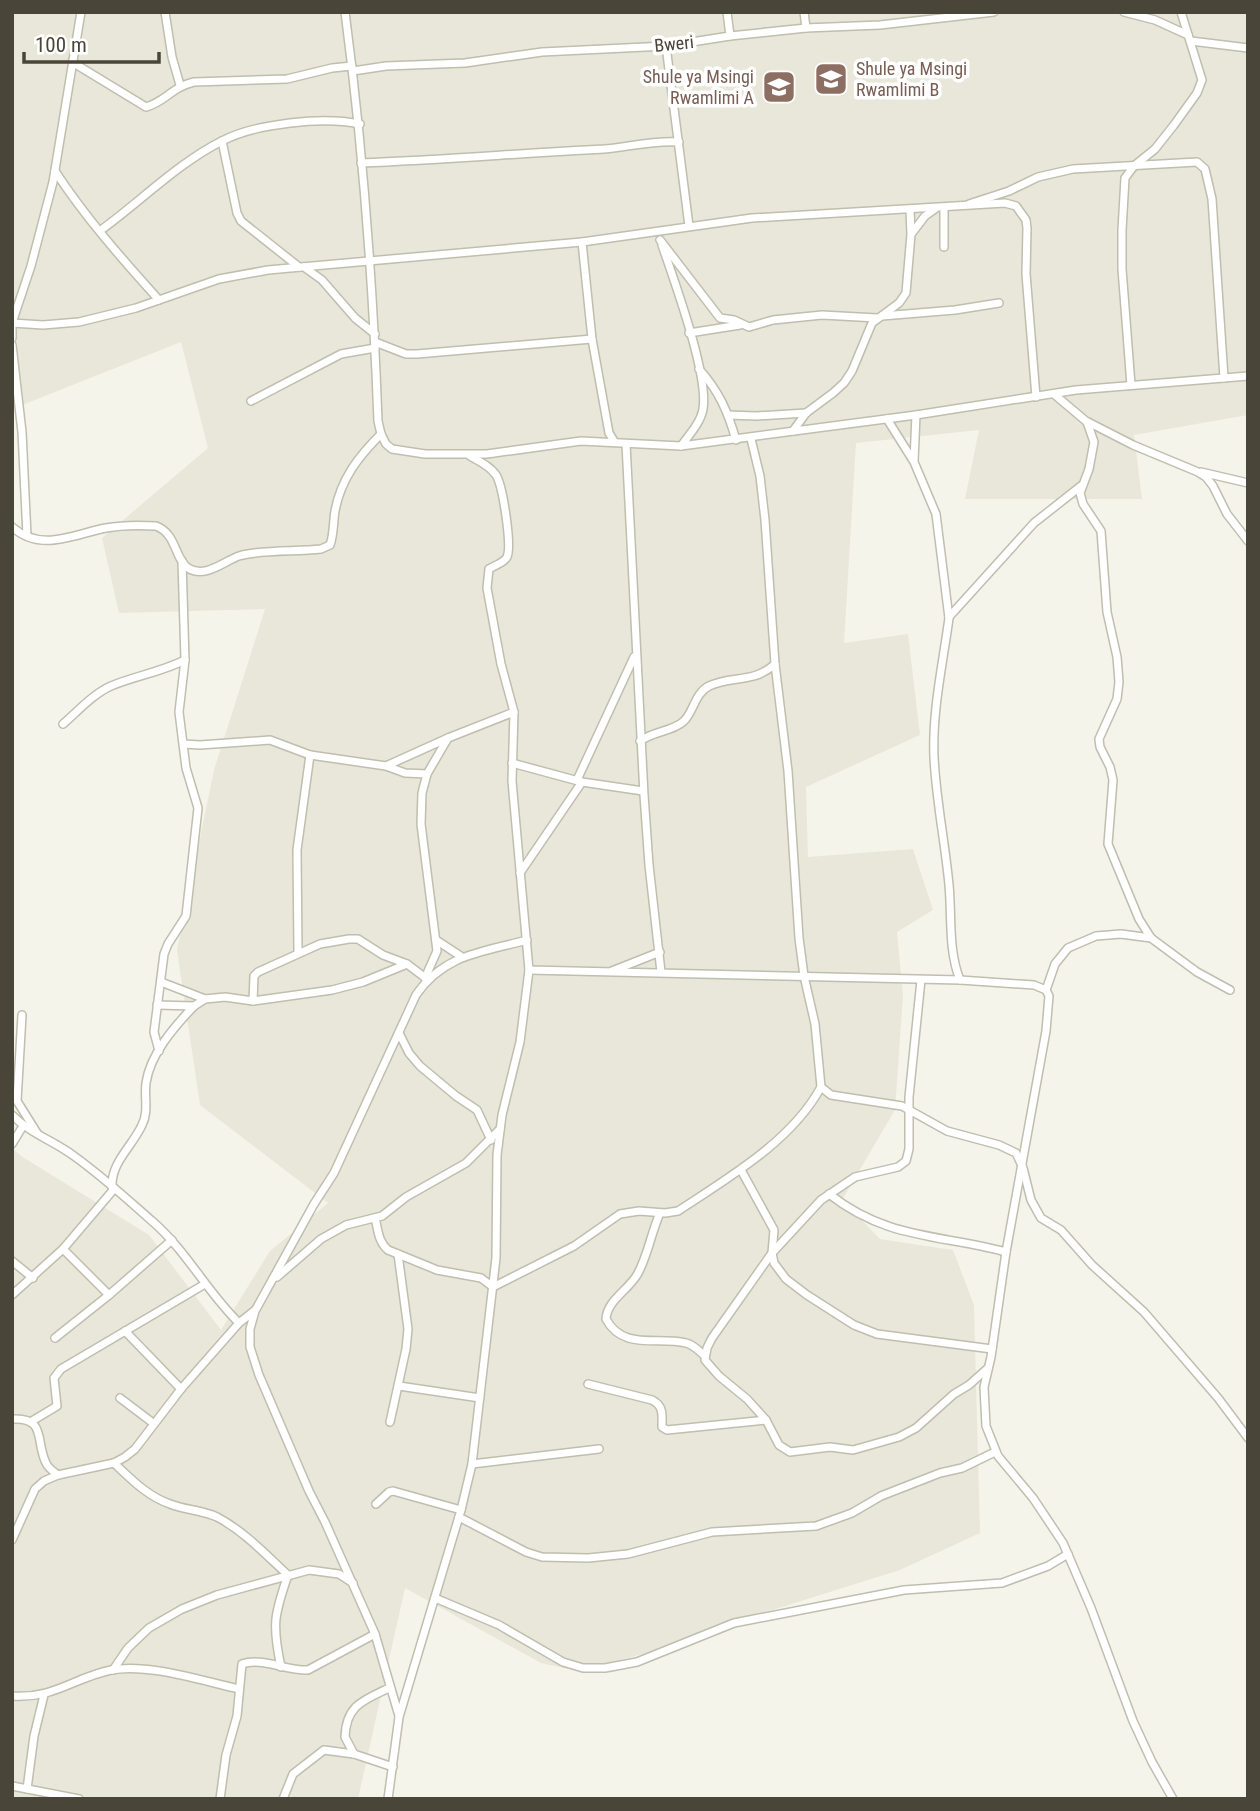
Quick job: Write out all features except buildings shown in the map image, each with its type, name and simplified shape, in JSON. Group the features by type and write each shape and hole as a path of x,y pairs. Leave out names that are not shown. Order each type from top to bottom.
{"street":[{"path":"12,338 12,323 45,216 55,170 81,12"},
{"path":"72,62 142,106 158,102 180,85 172,57 165,12"},
{"path":"345,12 360,124 378,421 386,444 403,452 470,456 565,442 681,446 751,439 793,430 1055,394 1248,376"},
{"path":"727,12 730,36"},
{"path":"804,12 806,28"},
{"name":"Bweri","path":"180,85 194,82 287,79 332,68 465,63 554,51 666,46 806,28 850,27 920,16 994,12"},
{"path":"1124,12 1140,14 1190,38 1248,48"},
{"path":"1131,385 1122,230 1125,178 1133,166 1155,149 1197,93 1202,80 1181,12"},
{"path":"666,46 689,226"},
{"path":"101,230 181,168 222,141 244,132 290,123 331,119 360,124"},
{"path":"222,141 241,221 322,280 375,341 406,354 417,354 592,339"},
{"path":"361,163 478,158 618,148 650,142 679,142"},
{"path":"964,206 1073,169 1198,162 1205,169 1212,199 1224,378"},
{"path":"55,170 123,260 159,300"},
{"path":"12,323 43,325 79,322 136,308 219,279 301,267 659,236 689,226 752,218 1012,204 1026,220 1026,274 1035,397"},
{"path":"911,234 925,216 939,208"},
{"path":"939,208 944,247"},
{"path":"793,430 806,413 844,383 852,371 868,330 878,317 899,303 906,293 911,234 910,209"},
{"path":"659,236 717,315 743,325 754,327 773,320 822,315 878,317 999,303"},
{"path":"659,236 699,368 704,406 701,416 681,446"},
{"path":"582,242 601,399 609,433 614,442"},
{"path":"689,333 743,325"},
{"path":"251,401 341,354 375,341"},
{"path":"12,345 22,432 27,536"},
{"path":"699,368 718,392 736,440"},
{"path":"1055,394 1087,422 1133,445 1198,472 1248,483"},
{"path":"728,415 806,413"},
{"path":"914,461 916,415"},
{"path":"887,419 914,461 936,514 949,618 938,699 934,755 949,885 952,952 960,980"},
{"path":"1087,422 1094,442 1093,455 1080,493 1083,504 1101,531 1107,612 1117,657 1119,682 1117,699 1099,739 1113,780 1108,844 1139,919 1151,938 1197,972 1230,990"},
{"path":"12,527 27,536 58,540 110,527 156,526 174,543 182,561 190,569 203,570 249,554 321,550 330,545 340,490 356,460 381,434"},
{"path":"493,1287 574,1246 620,1214 678,1211 741,1170 796,1121 821,1087 815,1024 804,976 794,887 786,745 775,664 765,520 760,476 751,439"},
{"path":"626,444 643,790 661,972"},
{"path":"388,1799 399,1717 472,1464 496,1258 496,1166 500,1129 520,1042 528,970 512,763 514,712 501,664 486,588 489,569 505,560 508,555 501,489 495,474 470,456"},
{"path":"1198,472 1213,486 1227,514 1248,541"},
{"path":"949,618 1034,523 1082,486"},
{"path":"159,1051 154,1032 164,954 186,916 198,808 186,768 179,712 185,660 182,561"},
{"path":"520,873 579,781 636,655"},
{"path":"63,724 110,687 185,660"},
{"path":"640,741 648,735 678,726 699,695 710,686 750,678 769,670 775,664"},
{"path":"386,766 514,712"},
{"path":"399,1717 374,1633 354,1583 309,1491 259,1374 250,1347 250,1329 255,1311 334,1173 436,957 421,824 422,793 427,774 448,738"},
{"path":"184,744 270,740 310,755 386,766 405,773 427,774"},
{"path":"298,952 297,850 310,755"},
{"path":"512,763 579,781 643,790"},
{"path":"1046,990 1059,957 1080,942 1109,934 1151,938"},
{"path":"253,1001 253,981 256,973 298,952 336,940 358,939 383,955 407,964 426,979"},
{"path":"436,940 462,957"},
{"path":"426,979 444,965 462,957 527,940"},
{"path":"608,973 660,952"},
{"path":"12,1295 63,1249 113,1188 114,1170 145,1119 146,1081 159,1051 194,1006 205,999 225,997 253,1001 332,990 363,982 407,964"},
{"path":"528,970 960,980 1034,985 1046,990 1049,996 1046,1031 984,1387 986,1426 995,1452 1033,1498 1068,1554 1133,1721 1173,1799"},
{"path":"705,1356 712,1338 772,1253 801,1220 829,1194 855,1177 903,1164 909,1149 914,1035 921,980"},
{"path":"161,982 205,999"},
{"path":"157,1005 194,1006"},
{"path":"22,1014 16,1101 39,1136"},
{"path":"399,1033 409,1053 420,1066 456,1097 477,1110 491,1140"},
{"path":"821,1087 831,1095 886,1103 909,1110 947,1132 1016,1153 1031,1199 1041,1218 1061,1230 1092,1265 1144,1312 1218,1398 1248,1438"},
{"path":"12,1115 23,1126 72,1154 172,1240 220,1304 239,1323"},
{"path":"12,1144 23,1126"},
{"path":"271,1282 321,1239 346,1225 382,1216 406,1197 466,1163 500,1129"},
{"path":"741,1170 774,1230 774,1263 786,1279 836,1315 854,1325 897,1338 992,1349"},
{"path":"829,1194 862,1217 885,1227 1006,1252"},
{"path":"660,1213 638,1274 609,1306 606,1319 611,1329 624,1338 687,1343 705,1356 708,1365 747,1399 766,1420 785,1451 830,1447 853,1450 889,1441 916,1428 954,1394 989,1368"},
{"path":"375,1218 382,1246 437,1270 481,1278 493,1287"},
{"path":"55,1338 172,1240"},
{"path":"63,1249 109,1295"},
{"path":"390,1422 408,1329 398,1254"},
{"path":"12,1261 33,1278"},
{"path":"32,1421 57,1406 54,1378 61,1369 205,1284"},
{"path":"12,1540 35,1489 44,1481 58,1475 114,1463 135,1449 181,1389 239,1323 255,1311"},
{"path":"125,1331 181,1389"},
{"path":"588,1384 643,1397 659,1404 662,1410 662,1427 667,1430 766,1420"},
{"path":"399,1386 480,1398"},
{"path":"120,1398 153,1423"},
{"path":"12,1419 32,1421 46,1463 58,1475"},
{"path":"472,1464 599,1449"},
{"path":"376,1504 393,1491 460,1513 526,1552 542,1557 573,1558 628,1553 712,1532 816,1526 852,1513 881,1496 940,1473 962,1468 995,1452"},
{"path":"114,1463 139,1488 150,1494 169,1504 215,1516 230,1525 288,1575"},
{"path":"435,1598 499,1625 563,1662 583,1668 606,1668 637,1662 734,1623 904,1590 1002,1583 1038,1570 1068,1554"},
{"path":"113,1670 128,1648 149,1628 182,1609 217,1595 309,1570 339,1574 354,1583"},
{"path":"281,1667 274,1628 276,1612 288,1575"},
{"path":"220,1799 226,1755 237,1716 242,1664 251,1662 308,1670 374,1633"},
{"path":"12,1696 44,1695 89,1676 113,1670 153,1671 239,1689"},
{"path":"354,1754 345,1737 349,1716 356,1705 390,1688"},
{"path":"27,1789 34,1736 44,1695"},
{"path":"283,1799 293,1774 318,1753 333,1750 393,1767"},
{"path":"12,1786 79,1799"}],"shaded area":[{"path":"12,12 1248,12 1248,415 1134,435 1142,499 965,499 979,430 856,443 844,643 908,634 920,735 806,787 808,857 913,849 933,910 897,932 903,996 895,1110 842,1200 880,1239 953,1250 974,1305 980,1533 900,1570 692,1635 654,1651 577,1671 541,1663 405,1588 358,1799 12,1799 12,1148 149,1235 221,1330 270,1251 328,1203 200,1105 177,950 214,770 265,609 119,613 102,538 208,448 181,342 12,409"}],"place":[{"name":"Shule ya Msingi Rwamlimi B","path":"831,79"},
{"name":"Shule ya Msingi Rwamlimi A","path":"779,87"}]}
